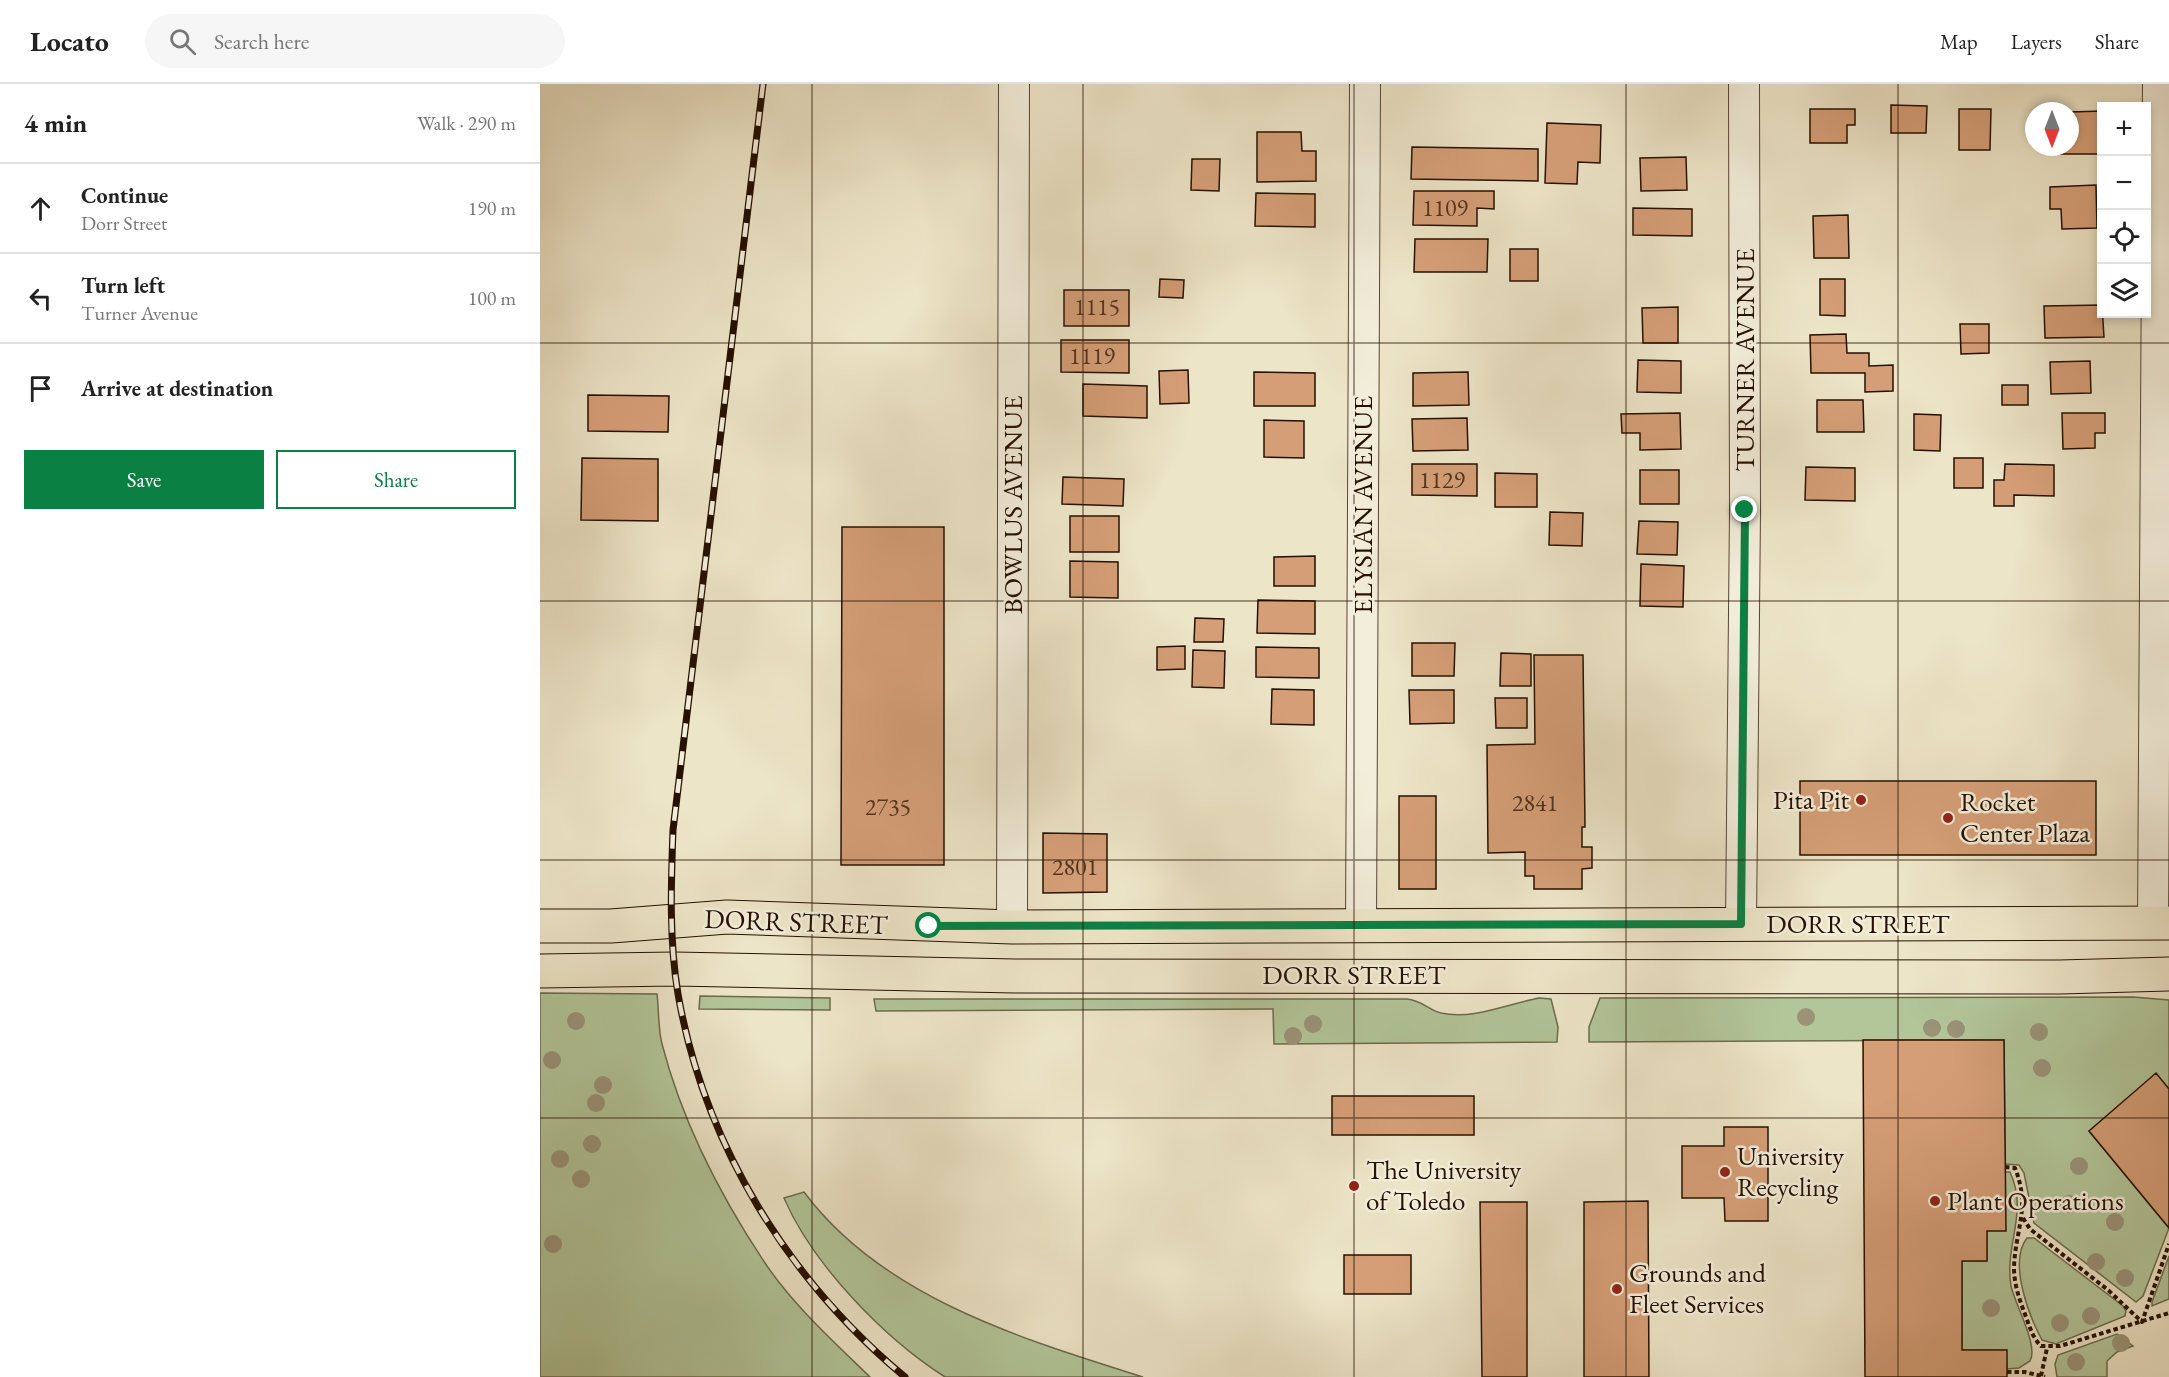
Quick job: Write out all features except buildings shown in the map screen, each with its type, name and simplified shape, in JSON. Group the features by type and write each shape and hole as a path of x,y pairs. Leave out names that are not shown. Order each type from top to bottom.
{"main road":[{"name":"DORR STREET","path":"540,926 611,926 727,916 1012,927 2161,924"},
{"path":"1442,975 1442,953 1450,946 1576,942 1741,924"},
{"name":"DORR STREET","path":"540,971 675,969 1015,976 2169,974"}],"street":[{"name":"BOWLUS AVENUE","path":"1012,927 1014,84"},
{"name":"ELYSIAN AVENUE","path":"1361,926 1365,84"},
{"name":"TURNER AVENUE","path":"1741,924 1745,510 1744,84"},
{"path":"2158,84 2161,924"},
{"path":"2134,975 2169,981"}],"path":[{"path":"2005,1167 2015,1168 2018,1175 2023,1218 2015,1256 2015,1280 2033,1336 2041,1346 2047,1348 2169,1313"},
{"path":"2023,1218 2030,1229 2108,1290 2142,1322"},
{"path":"2142,1322 2169,1244"},
{"path":"2007,1372 2043,1376 2047,1348"}],"green space":[{"path":"540,993 657,994 659,1026 670,1073 704,1158 733,1212 765,1263 788,1294 814,1323 870,1377 540,1377"},
{"path":"700,996 830,998 830,1010 699,1009"},
{"path":"2133,997 2169,1000 2169,1089 2156,1074 2089,1131 2169,1228 2143,1296 2136,1302 2034,1223 2024,1173 2019,1165 2005,1164 2004,1040 1589,1042 1589,1027 1600,998"},
{"path":"1539,998 1551,999 1558,1027 1557,1042 1274,1044 1273,1009 876,1011 874,999 1407,999 1417,1001 1437,1012 1453,1015 1478,1013"},
{"path":"2005,1172 2010,1172 2017,1201 2010,1271 2011,1286 2029,1336 2032,1354 2030,1361 2019,1368 2007,1369 2006,1350 1962,1350 1962,1261 1987,1261 1987,1231"},
{"path":"804,1192 836,1229 873,1260 914,1287 1004,1330 1143,1377 945,1377 898,1342 852,1298 832,1274 813,1249 784,1198"},
{"path":"2027,1238 2034,1238 2123,1306 2126,1311 2125,1316 2056,1344 2042,1340 2022,1289 2020,1261 2022,1248"},
{"path":"2169,1256 2169,1299 2152,1306 2152,1302"},
{"path":"2117,1334 2133,1346 2117,1352 2107,1361 2107,1377 2057,1377 2055,1364 2058,1355"}],"railway":[{"path":"763,84 673,830 671,912 675,974 690,1050 708,1103 730,1156 757,1205 789,1253 824,1297 863,1339 905,1377"}],"place":[{"name":"Pita Pit","path":"1861,800"},
{"name":"Rocket Center Plaza","path":"1948,818"},
{"name":"University Recycling","path":"1725,1172"},
{"name":"The University of Toledo","path":"1354,1186"},
{"name":"Plant Operations","path":"1935,1201"},
{"name":"Grounds and Fleet Services","path":"1617,1289"}],"route":[{"path":"929,926 1741,924 1745,510"}]}
